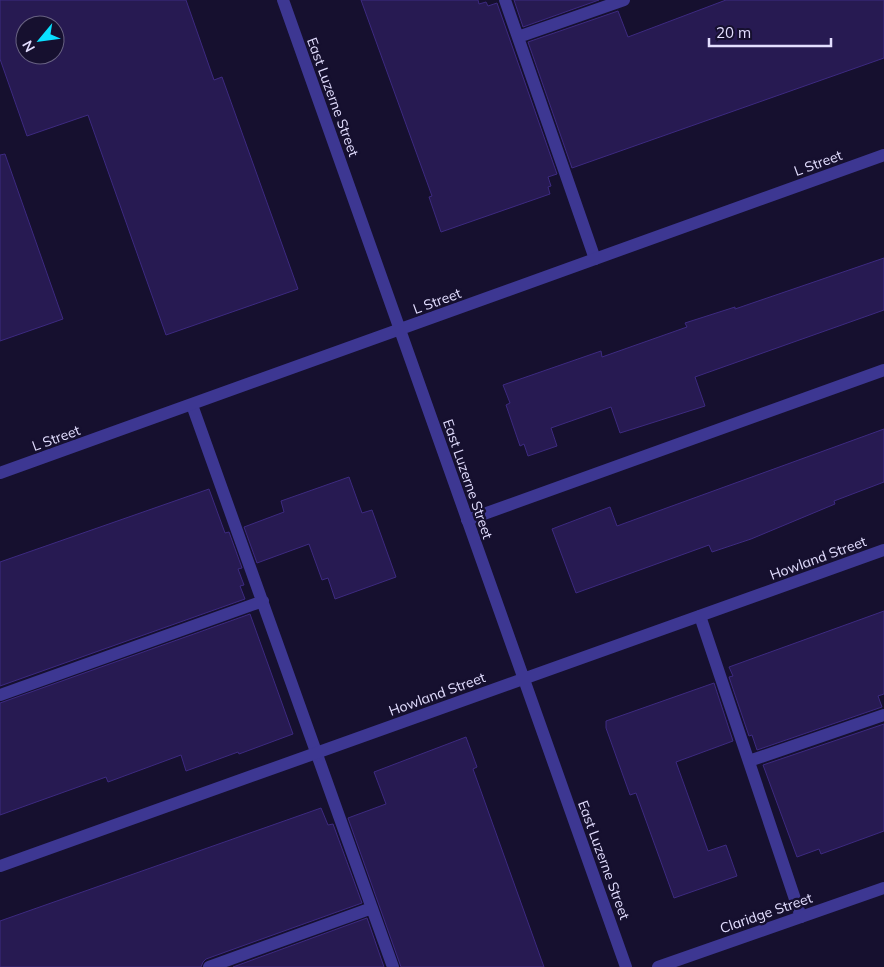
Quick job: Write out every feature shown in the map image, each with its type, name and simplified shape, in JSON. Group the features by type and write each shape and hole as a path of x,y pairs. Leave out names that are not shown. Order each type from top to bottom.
{"street":[{"name":"East Luzerne Street","path":"282,0 626,967"},
{"path":"505,0 595,259"},
{"path":"518,37 624,0"},
{"name":"L Street","path":"0,473 884,155"},
{"path":"467,520 884,370"},
{"path":"192,405 394,967"},
{"name":"Howland Street","path":"0,866 884,550"},
{"path":"0,694 263,601"},
{"path":"700,616 801,917"},
{"path":"749,761 884,715"},
{"name":"Claridge Street","path":"658,967 884,888"},
{"path":"209,967 372,908"}],"building":[{"path":"0,0 186,0 214,80 222,77 298,289 166,335 88,115 27,136 0,59"},
{"path":"361,0 478,0 479,4 486,2 488,6 497,3 557,174 548,177 551,186 548,187 550,194 441,232 429,197 432,196"},
{"path":"514,0 599,0 523,27"},
{"path":"726,0 884,0 884,58 572,168 528,42 618,11 628,37"},
{"path":"5,154 63,319 0,341 0,155"},
{"path":"884,258 884,310 695,377 705,406 620,433 611,407 551,428 557,446 528,456 524,444 520,446 506,405 510,403 503,385 601,351 602,357 687,327 685,323 735,307 735,309"},
{"path":"884,429 884,482 834,501 835,504 751,539 712,552 709,545 576,593 552,529 610,507 617,526"},
{"path":"349,477 362,513 372,510 396,577 335,599 328,578 322,580 309,544 257,563 244,527 284,512 281,501"},
{"path":"209,489 225,533 229,532 242,568 238,569 244,585 240,586 245,599 0,686 0,562"},
{"path":"884,611 884,694 878,696 882,707 757,750 752,735 749,736 729,677 733,676 729,667"},
{"path":"250,614 293,734 186,771 181,755 108,782 106,777 0,815 0,703"},
{"path":"714,683 733,741 676,762 708,851 726,845 737,876 674,898 636,793 630,795 606,728 606,721"},
{"path":"884,724 884,831 821,854 819,849 797,857 763,765"},
{"path":"466,737 477,767 473,769 544,967 401,967 348,818 386,804 374,772"},
{"path":"321,808 328,825 333,824 362,903 206,959 201,967 0,967 0,921"},
{"path":"367,918 384,967 233,967"}]}
